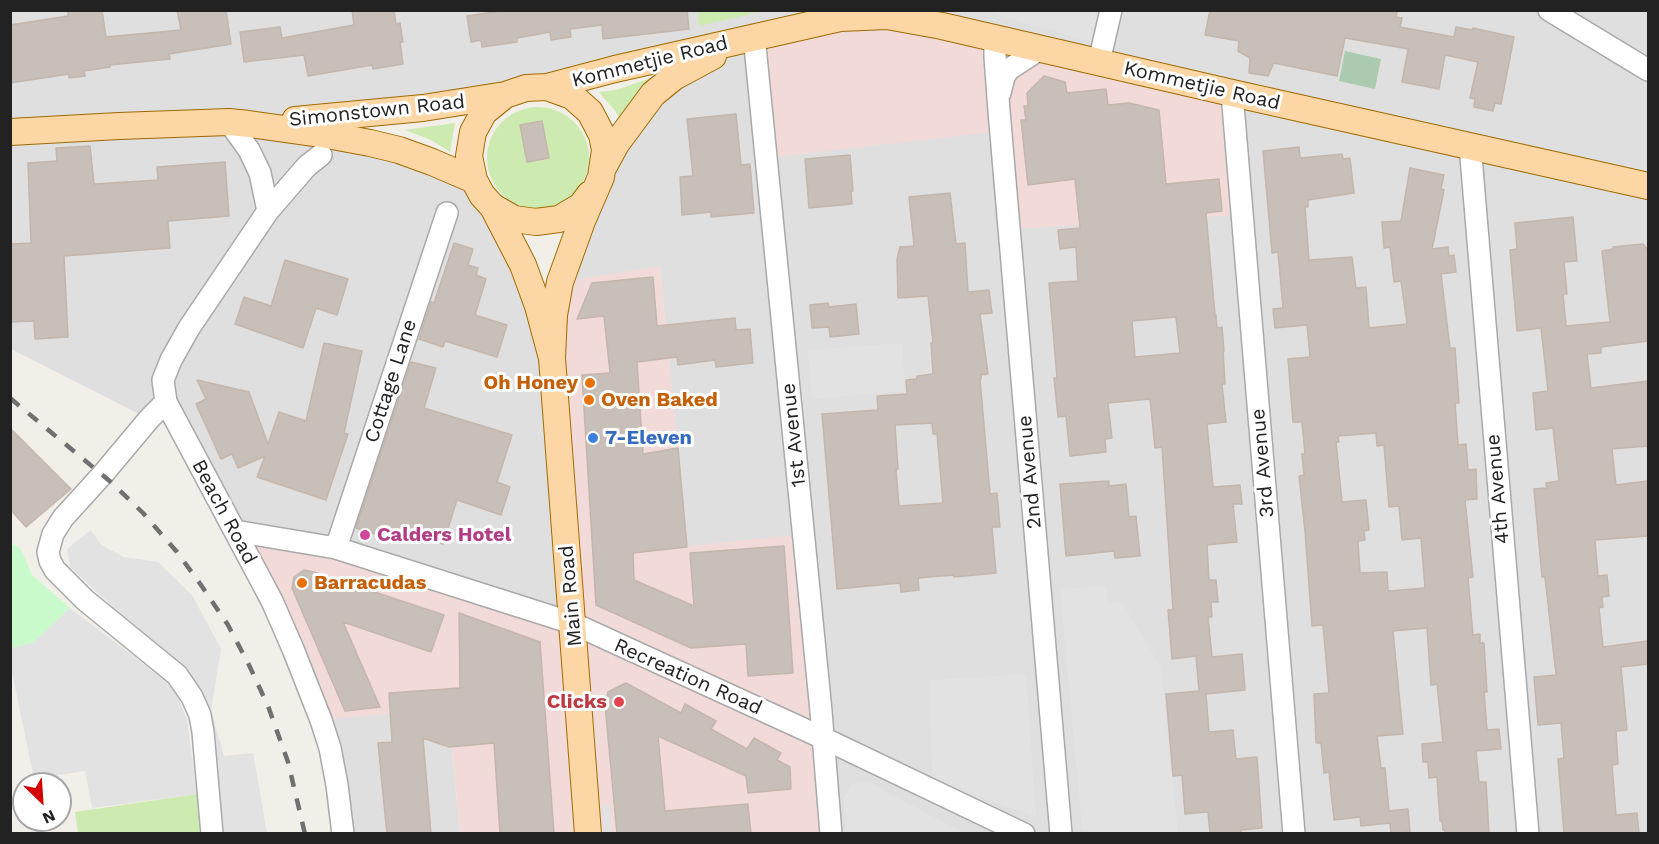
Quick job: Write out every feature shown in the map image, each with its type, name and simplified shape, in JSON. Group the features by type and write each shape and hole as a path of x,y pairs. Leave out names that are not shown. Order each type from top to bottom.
{"main road":[{"name":"Kommetjie Road","path":"547,87 754,36 840,18 887,16 942,26 1648,186"},
{"name":"Kommetjie Road","path":"600,177 616,144 653,94 674,76 754,36"},
{"name":"Main Road","path":"552,358 524,265 493,207 482,195 474,180 469,156 473,132 484,112 505,95 526,88 547,87 572,96 590,112 602,135 605,150 600,177 560,282 554,315 552,358 588,834"},
{"name":"Simonstown Road","path":"10,132 108,126 239,123 365,115 505,95"},
{"name":"Simonstown Road","path":"239,123 370,143 399,150 474,180"},
{"name":"Main Road","path":"493,207 514,219 536,222 559,219 581,206 600,177"}],"street":[{"path":"1549,10 1648,70"},
{"path":"1099,62 1110,15"},
{"name":"1st Avenue","path":"754,36 831,834"},
{"name":"2nd Avenue","path":"995,38 994,57 1061,834"},
{"name":"2nd Avenue","path":"999,111 1001,89 1008,70 1040,49"},
{"name":"3rd Avenue","path":"1232,93 1294,834"},
{"path":"239,123 260,173 268,211"},
{"name":"4th Avenue","path":"1470,145 1528,834"},
{"name":"Beach Road","path":"321,155 307,166 268,211 189,328 163,380 166,402 272,601 293,649 321,720 334,767 343,834"},
{"name":"Cottage Lane","path":"336,548 447,213"},
{"path":"166,402 63,518 53,534 48,552 55,570 78,593 177,675 192,697 200,715 203,732 212,834"},
{"name":"Recreation Road","path":"235,531 336,548 572,623 823,738 1024,834"}],"shaded area":[{"path":"10,11 1648,11 1648,833 831,833 687,547 660,267 560,282 582,221 680,54 253,124 474,180 529,280 572,623 235,531 166,402 149,419 11,349"},
{"path":"984,11 1124,11 1115,49"},
{"path":"840,18 1232,93 1242,215 1010,229 1001,131 766,158 754,36"},
{"path":"660,266 687,546 803,534 831,833 460,833 448,708 321,720 235,531 572,623 560,282"},
{"path":"902,343 905,391 812,399 808,350"},
{"path":"91,530 101,545 124,557 158,562 192,595 221,649 211,710 224,756 253,753 267,833 222,833 183,672 70,567 67,549"},
{"path":"1106,586 1108,603 1122,602 1161,667 1178,833 1095,834 1082,829 1060,589"},
{"path":"70,608 173,686 187,720 197,794 92,808 85,771 33,772 11,667 10,648 33,643"},
{"path":"1026,674 1036,816 932,781 930,680"},
{"path":"448,707 460,833 343,833 321,720"},
{"path":"868,782 965,833 847,833 844,797 852,784"},
{"path":"610,804 612,833 603,833 601,805"}],"green space":[{"path":"697,10 765,10 765,11 699,26"},
{"path":"1345,51 1381,59 1375,89 1339,81"},
{"path":"654,77 642,87 619,118 599,92 616,90"},
{"path":"538,107 558,111 574,122 585,138 589,158 585,178 574,194 558,205 538,209 518,205 502,194 491,178 487,158 491,138 502,122 518,111"},
{"path":"455,123 450,152 431,140 405,130"},
{"path":"14,544 21,549 32,575 70,608 33,643 11,648 10,546"},
{"path":"197,794 201,833 78,833 75,812"}],"building":[{"path":"68,10 102,10 106,37 181,30 177,10 226,10 231,44 169,54 170,59 110,65 110,67 84,71 85,76 69,78 69,74 10,83 10,25 68,16"},
{"path":"352,10 394,10 396,24 400,23 403,64 373,69 372,65 308,76 304,55 244,62 240,32 280,27 282,38 354,25"},
{"path":"507,10 687,10 689,29 603,39 602,25 570,29 571,37 551,40 550,32 517,38 517,42 482,47 481,40 471,42 467,16"},
{"path":"1210,10 1386,10 1397,12 1396,17 1402,18 1400,27 1454,37 1456,27 1473,30 1473,28 1514,37 1501,104 1495,103 1493,111 1474,107 1475,99 1470,98 1478,62 1445,55 1439,89 1402,82 1408,49 1345,38 1337,76 1274,63 1268,76 1249,73 1250,58 1238,51 1239,41 1205,35"},
{"path":"1044,76 1065,82 1067,93 1106,89 1108,105 1129,103 1159,110 1166,184 1219,179 1222,211 1206,213 1215,315 1217,328 1222,327 1225,384 1222,384 1226,422 1207,424 1213,487 1240,485 1242,504 1233,504 1237,542 1207,545 1209,580 1216,580 1218,602 1211,602 1212,617 1208,617 1212,657 1242,654 1245,690 1206,694 1209,732 1233,730 1236,759 1257,757 1262,828 1241,830 1241,834 1210,834 1208,812 1185,814 1182,775 1173,776 1166,694 1199,691 1196,656 1172,659 1168,610 1173,610 1162,447 1155,448 1150,399 1108,403 1112,438 1105,439 1106,452 1070,456 1066,416 1058,417 1049,283 1078,281 1076,247 1060,249 1058,230 1080,228 1075,179 1028,185 1021,120 1026,120 1024,106 1028,106 1027,93","holes":["1176,317 1180,353 1135,357 1132,321"]},
{"path":"736,114 741,165 750,164 754,213 711,217 711,212 682,215 680,177 693,176 687,119"},
{"path":"542,121 549,158 527,162 520,125"},
{"path":"90,146 94,184 158,180 157,167 225,162 229,216 168,221 170,248 64,256 68,337 35,339 34,321 10,322 10,244 31,243 28,163 57,161 56,148"},
{"path":"1299,147 1300,158 1342,154 1343,159 1350,158 1354,193 1308,200 1308,207 1305,207 1309,260 1352,257 1356,288 1366,287 1369,328 1407,324 1401,281 1394,282 1390,247 1384,248 1382,222 1401,221 1410,168 1444,175 1441,189 1444,190 1432,249 1448,247 1449,256 1454,255 1456,272 1441,274 1450,348 1455,348 1459,403 1455,403 1458,445 1466,444 1468,470 1476,469 1477,499 1465,500 1473,577 1468,578 1473,635 1480,634 1480,643 1484,643 1487,730 1499,729 1501,749 1476,751 1479,782 1486,782 1489,834 1445,834 1442,821 1440,821 1437,777 1429,778 1428,762 1423,762 1422,744 1443,742 1437,684 1431,685 1427,628 1393,631 1403,734 1377,736 1381,768 1385,768 1389,811 1408,809 1410,832 1391,834 1390,823 1361,826 1360,817 1334,820 1329,772 1324,773 1321,743 1316,743 1314,694 1329,693 1323,625 1312,626 1299,476 1304,475 1302,454 1305,454 1302,422 1293,422 1288,359 1310,357 1307,325 1275,328 1273,309 1283,308 1278,252 1272,253 1263,151","holes":["1376,433 1377,446 1384,445 1389,507 1399,506 1402,540 1421,538 1425,588 1388,591 1387,572 1360,573 1358,541 1365,540 1364,531 1369,530 1366,500 1342,502 1336,442 1339,442 1338,436"]},
{"path":"850,155 852,204 809,208 805,159"},
{"path":"950,193 956,244 965,243 968,292 989,290 992,313 980,314 988,374 981,375 980,379 990,494 997,493 1000,527 992,527 996,573 918,578 919,590 901,592 900,583 837,589 822,414 878,410 877,396 907,394 906,380 933,374 931,343 933,343 928,296 898,298 897,259 900,247 914,246 909,197","holes":["932,423 933,434 937,434 943,503 899,506 895,425"]},
{"path":"1573,217 1577,261 1564,262 1567,294 1563,294 1566,326 1610,322 1602,251 1613,249 1613,247 1643,244 1648,250 1648,341 1601,347 1601,353 1587,354 1591,388 1648,381 1648,446 1612,449 1616,485 1648,481 1648,536 1595,540 1598,576 1607,575 1609,596 1602,597 1603,607 1599,608 1603,647 1648,641 1648,664 1621,667 1627,730 1616,731 1618,764 1612,765 1616,815 1637,813 1639,834 1564,834 1558,759 1564,758 1561,723 1538,725 1534,677 1556,675 1545,577 1542,577 1534,489 1547,488 1546,483 1559,481 1553,428 1536,430 1533,393 1548,391 1541,328 1517,331 1510,250 1517,249 1515,223"},
{"path":"454,243 473,249 468,265 478,268 476,275 486,279 475,315 507,325 497,357 445,341 443,347 419,339"},
{"path":"285,260 348,279 337,315 316,308 303,348 235,324 244,297 271,306"},
{"path":"653,277 657,326 735,318 736,330 750,329 753,363 716,367 715,360 678,365 677,357 637,362 643,454 678,448 687,547 633,553 634,580 694,606 690,553 784,546 793,673 748,676 746,644 691,648 596,605 582,375 610,373 604,316 577,319 592,283"},
{"path":"828,303 829,307 856,304 859,334 830,337 829,327 812,328 810,305"},
{"path":"324,343 362,351 344,433 348,434 326,500 257,477 265,456 238,468 232,454 221,459 196,404 206,399 197,380 249,392 268,444 279,412 306,421"},
{"path":"411,362 436,368 424,408 512,435 497,482 510,487 501,515 457,500 443,544 407,532 404,543 356,528"},
{"path":"10,428 71,489 26,527 10,509"},
{"path":"1109,481 1109,486 1126,484 1129,517 1136,516 1140,556 1115,558 1114,551 1066,556 1060,484"},
{"path":"304,570 444,615 431,652 343,622 380,707 345,711 292,588 294,577"},
{"path":"459,613 540,642 554,834 500,834 494,743 449,747 423,738 431,834 387,834 378,743 392,742 389,693 460,688"},
{"path":"626,683 681,713 685,704 716,721 711,729 747,749 754,738 781,753 777,760 790,767 791,789 748,793 746,776 658,736 665,811 748,804 751,834 617,834 605,705 608,692"}],"railway":[{"path":"10,398 112,483 143,513 177,552 201,585 228,625 268,706 288,762 305,834"}],"place":[{"name":"Oh Honey","path":"590,383"},
{"name":"Oven Baked","path":"589,400"},
{"name":"7-Eleven","path":"593,438"},
{"name":"Calders Hotel","path":"365,535"},
{"name":"Barracudas","path":"302,583"},
{"name":"Clicks","path":"619,702"}]}
